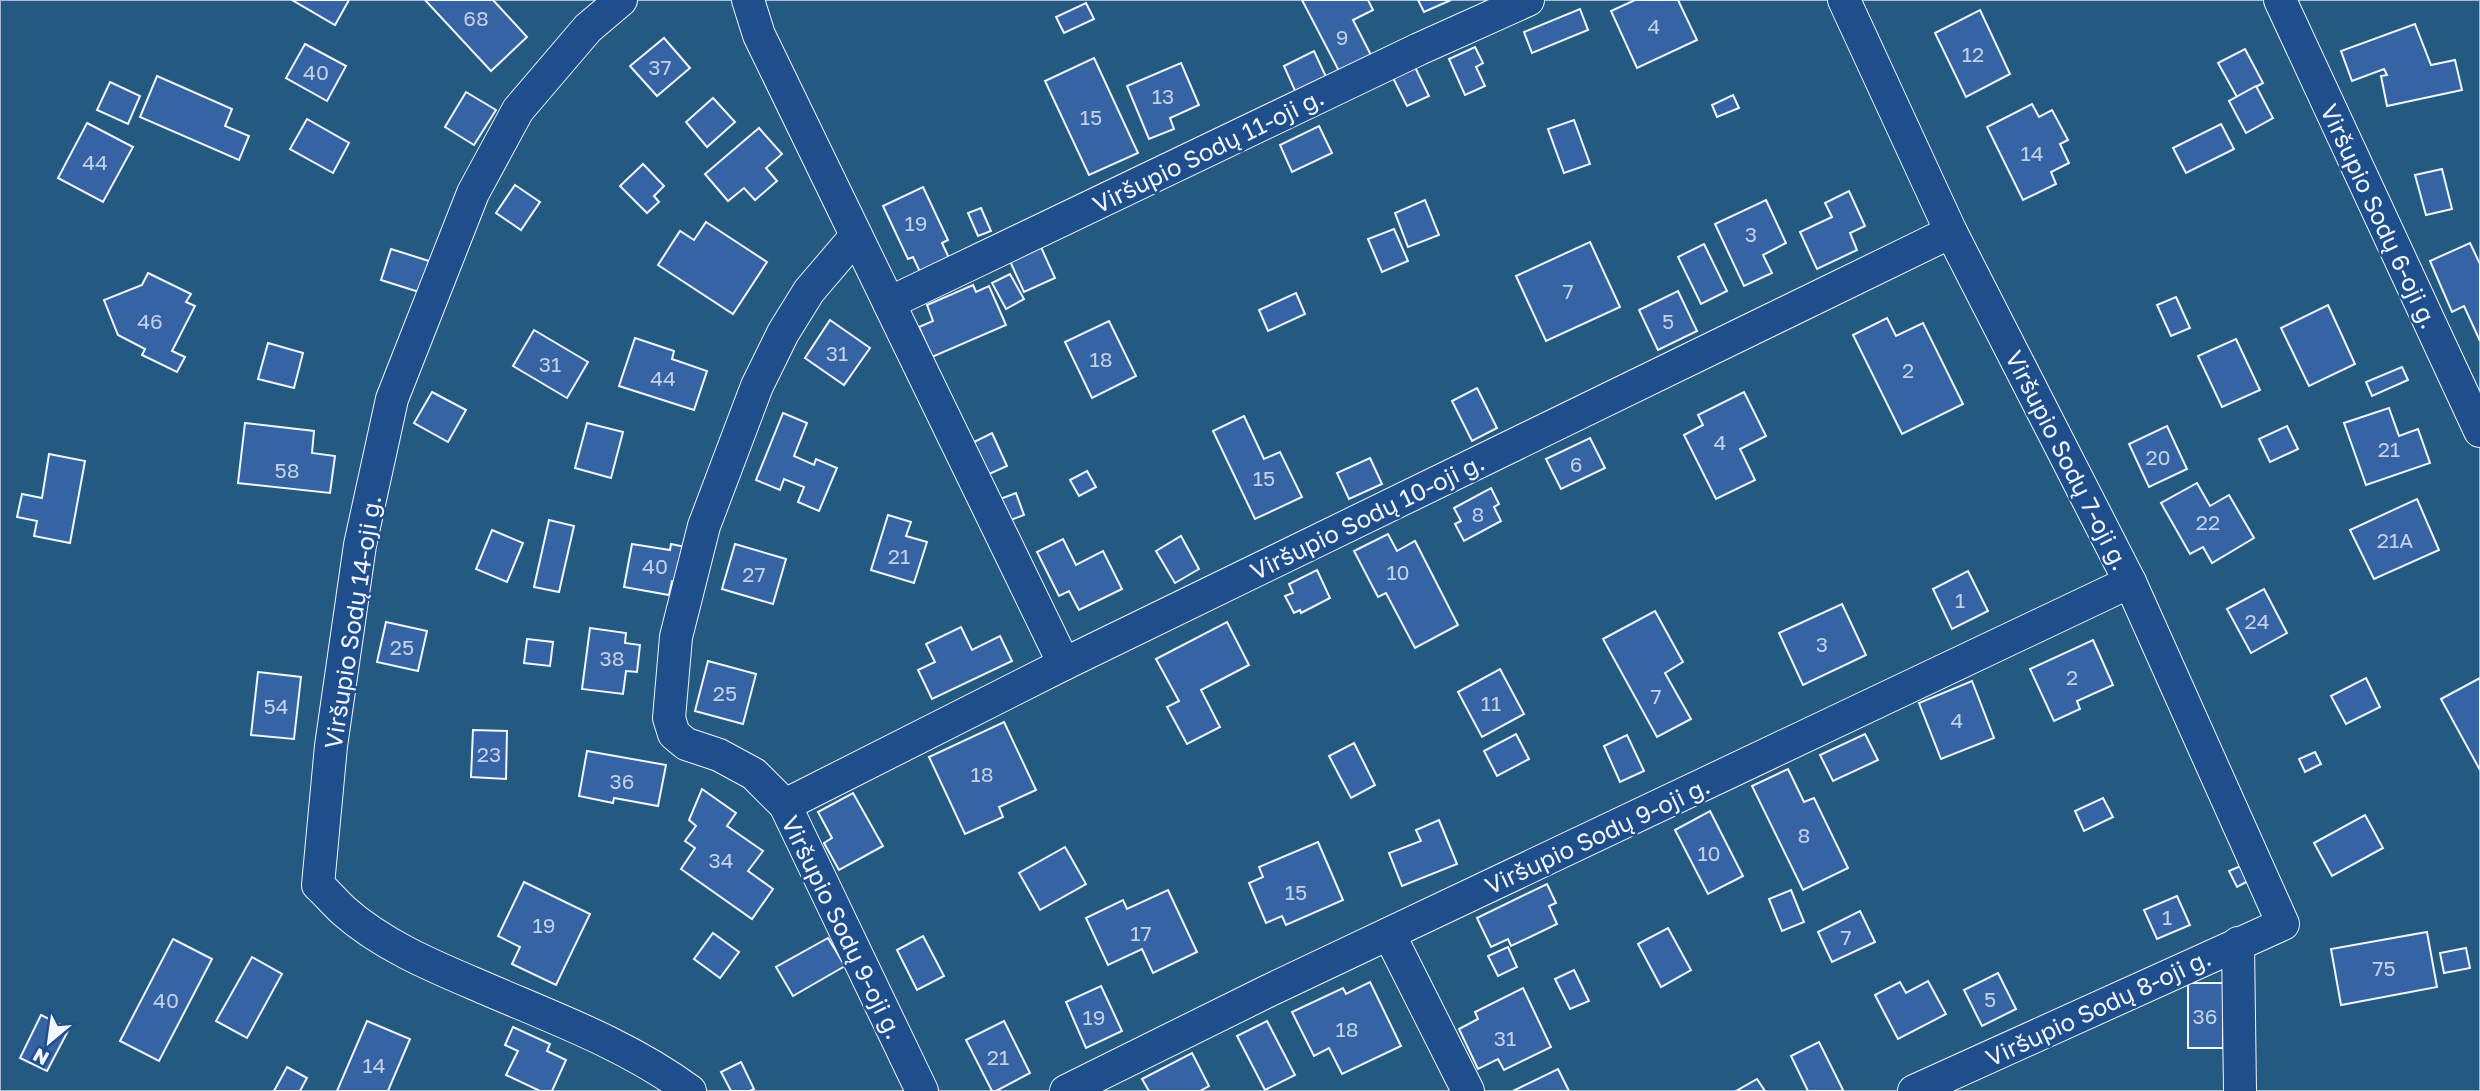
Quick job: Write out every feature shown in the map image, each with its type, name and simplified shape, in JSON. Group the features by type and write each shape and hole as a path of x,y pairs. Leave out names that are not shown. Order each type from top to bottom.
{"street":[{"name":"Viršupio Sodų 14-oji g.","path":"621,0 588,28 518,110 473,192 392,399 360,545 331,746 318,885 345,912 399,949 443,971 598,1037 649,1064 690,1091"},
{"path":"748,0 759,34 1064,663"},
{"name":"Viršupio Sodų 11-oji g.","path":"888,303 1419,49 1528,0"},
{"name":"Viršupio Sodų 7-oji g.","path":"1844,0 1951,232 2130,582 2283,924"},
{"name":"Viršupio Sodų 6-oji g.","path":"2280,0 2480,431"},
{"name":"Viršupio Sodų 10-oji g.","path":"785,805 1064,663 1951,232"},
{"name":"Viršupio Sodų 9-oji g.","path":"856,236 809,291 783,333 757,386 704,526 676,637 669,718 674,734 686,744 719,755 754,774 785,805 922,1091"},
{"name":"Viršupio Sodų 9-oji g.","path":"1066,1091 1389,934 2130,582"},
{"name":"Viršupio Sodų 8-oji g.","path":"1914,1091 2283,924"},
{"path":"1389,934 1468,1091"},
{"path":"2238,943 2240,1091"}],"shaded area":[{"path":"0,0 2480,0 2480,1091 0,1091"}],"building":[{"path":"292,0 349,0 335,25"},
{"path":"425,0 493,0 527,37 491,71"},
{"path":"1302,0 1368,0 1373,10 1353,20 1371,55 1339,71"},
{"path":"1418,0 1451,0 1424,12"},
{"path":"1635,0 1678,0 1697,40 1637,68 1611,11"},
{"path":"1086,3 1094,19 1064,33 1056,17"},
{"path":"1580,9 1588,30 1532,53 1524,32"},
{"path":"1980,10 2010,74 1966,97 1935,33"},
{"path":"2415,24 2431,65 2455,60 2462,90 2387,106 2381,76 2387,75 2384,69 2352,81 2341,51"},
{"path":"664,38 690,68 657,96 630,66"},
{"path":"305,44 346,66 327,101 286,78"},
{"path":"1475,47 1483,63 1476,67 1485,86 1465,95 1449,59"},
{"path":"2245,49 2263,83 2237,97 2218,63"},
{"path":"1314,51 1327,79 1296,93 1284,66"},
{"path":"1094,58 1138,153 1089,175 1045,81"},
{"path":"1181,63 1199,105 1170,118 1174,129 1149,139 1127,86"},
{"path":"1414,65 1429,96 1407,106 1392,76"},
{"path":"157,76 232,109 225,126 249,136 239,160 140,117"},
{"path":"110,82 140,96 128,124 97,110"},
{"path":"2256,86 2273,118 2246,133 2229,101"},
{"path":"466,92 496,110 474,145 445,127"},
{"path":"1733,95 1739,108 1717,117 1712,105"},
{"path":"713,98 735,122 707,147 686,122"},
{"path":"2032,104 2039,117 2052,110 2068,140 2060,144 2069,163 2051,172 2056,184 2023,200 1987,127"},
{"path":"307,119 349,143 333,173 290,149"},
{"path":"1574,120 1590,164 1564,173 1548,129"},
{"path":"87,123 133,147 103,202 58,178"},
{"path":"2221,124 2234,149 2186,173 2173,148"},
{"path":"1319,126 1332,153 1292,172 1280,145"},
{"path":"759,128 782,154 766,168 777,181 755,200 744,188 728,201 705,174"},
{"path":"643,164 664,186 654,196 659,202 647,213 620,186"},
{"path":"2442,169 2452,209 2426,215 2415,175"},
{"path":"515,185 540,202 521,230 496,213"},
{"path":"923,187 948,240 942,243 949,258 920,272 913,257 908,259 883,206"},
{"path":"1849,191 1865,226 1850,233 1857,250 1817,269 1800,232 1832,217 1825,203"},
{"path":"1425,200 1439,235 1408,247 1395,213"},
{"path":"1766,200 1786,243 1763,255 1772,273 1744,286 1715,224"},
{"path":"981,208 991,231 978,236 968,213"},
{"path":"706,222 767,262 733,314 658,265 680,231 694,240"},
{"path":"1394,229 1408,261 1382,272 1368,239"},
{"path":"1590,242 1620,307 1546,341 1516,276"},
{"path":"2470,243 2480,264 2480,341 2464,306 2452,312 2430,261"},
{"path":"1704,244 1727,291 1701,304 1678,257"},
{"path":"1040,245 1055,278 1024,292 1009,259"},
{"path":"391,249 429,261 419,292 381,280"},
{"path":"148,273 191,294 186,302 195,306 172,351 185,357 177,372 142,355 145,349 118,335 104,300 142,285"},
{"path":"1010,274 1024,299 1006,309 992,283"},
{"path":"973,285 976,292 989,286 1006,325 932,357 919,327 933,321 927,305"},
{"path":"1678,291 1697,331 1658,350 1639,310"},
{"path":"1296,293 1305,314 1268,331 1259,310"},
{"path":"2176,297 2190,328 2171,336 2157,305"},
{"path":"2328,305 2355,364 2309,386 2281,328"},
{"path":"1887,318 1896,336 1923,323 1963,404 1902,434 1853,335"},
{"path":"830,320 870,348 844,385 805,358"},
{"path":"1109,321 1136,376 1092,398 1065,342"},
{"path":"534,330 588,362 567,398 513,366"},
{"path":"635,338 674,351 672,359 707,371 694,410 619,386"},
{"path":"2236,339 2260,390 2222,407 2198,356"},
{"path":"268,343 303,353 294,388 258,379"},
{"path":"2402,367 2408,380 2372,396 2366,382"},
{"path":"1477,388 1497,428 1472,441 1452,401"},
{"path":"432,392 466,410 448,442 414,423"},
{"path":"1744,392 1766,436 1740,449 1755,480 1716,499 1684,435 1703,425 1698,415"},
{"path":"2389,408 2399,436 2418,429 2430,463 2366,485 2344,423"},
{"path":"783,413 807,423 794,456 814,465 816,459 837,468 819,511 798,502 804,487 784,479 780,490 756,480"},
{"path":"1244,416 1264,459 1280,452 1302,497 1255,519 1213,431"},
{"path":"245,423 314,431 312,453 335,456 330,493 238,483"},
{"path":"587,423 623,432 611,478 575,468"},
{"path":"2167,426 2187,469 2149,487 2129,444"},
{"path":"2287,426 2298,449 2270,462 2259,439"},
{"path":"992,433 1007,466 987,475 972,443"},
{"path":"1590,438 1605,468 1561,489 1546,459"},
{"path":"49,454 85,461 70,543 34,536 37,521 17,517 22,494 42,498"},
{"path":"1370,458 1382,484 1349,499 1337,473"},
{"path":"1087,471 1096,487 1079,496 1070,480"},
{"path":"2197,483 2210,506 2229,495 2254,538 2212,563 2203,547 2190,554 2161,503"},
{"path":"1491,488 1499,504 1494,507 1501,521 1464,541 1455,524 1461,521 1454,508"},
{"path":"1016,493 1024,515 1008,521 1000,499"},
{"path":"2417,499 2439,550 2374,579 2350,530"},
{"path":"888,515 911,522 906,536 927,542 914,583 871,570"},
{"path":"549,520 574,526 559,592 534,587"},
{"path":"492,530 523,543 507,582 476,569"},
{"path":"1388,534 1397,551 1415,541 1458,625 1415,648 1386,593 1378,597 1354,551"},
{"path":"1181,536 1199,569 1175,583 1156,551"},
{"path":"1063,539 1076,565 1103,551 1122,589 1079,610 1069,591 1059,596 1037,552"},
{"path":"632,544 670,550 671,544 685,547 679,582 672,581 669,595 624,587"},
{"path":"735,544 786,559 773,604 722,589"},
{"path":"1317,570 1330,598 1301,613 1300,610 1294,613 1285,596 1293,593 1289,584"},
{"path":"1968,571 1988,611 1952,629 1933,589"},
{"path":"2264,589 2287,633 2251,653 2227,609"},
{"path":"1842,604 1866,655 1803,685 1779,633"},
{"path":"1655,611 1683,662 1665,673 1691,719 1657,737 1603,639"},
{"path":"386,622 427,631 418,671 377,662"},
{"path":"1227,622 1249,665 1201,690 1220,727 1187,744 1167,707 1179,701 1156,659"},
{"path":"961,627 972,650 1000,636 1012,661 932,699 918,670 935,662 926,644"},
{"path":"590,628 626,633 625,643 640,645 637,672 626,671 623,694 582,689"},
{"path":"527,639 553,642 550,666 524,663"},
{"path":"2093,640 2113,685 2077,701 2080,709 2054,721 2030,669"},
{"path":"708,661 756,674 743,724 695,711"},
{"path":"1500,669 1524,714 1482,737 1458,692"},
{"path":"258,672 301,677 294,739 251,735"},
{"path":"2366,678 2380,707 2346,724 2331,696"},
{"path":"2480,678 2480,770 2441,699"},
{"path":"1972,681 1994,738 1941,759 1919,703"},
{"path":"1004,722 1036,790 999,807 1003,817 965,834 929,757"},
{"path":"473,730 507,731 506,779 471,777"},
{"path":"1516,734 1529,759 1497,776 1484,751"},
{"path":"1865,734 1878,760 1833,781 1820,755"},
{"path":"1627,735 1644,771 1620,782 1604,746"},
{"path":"1354,743 1375,785 1351,798 1329,756"},
{"path":"587,751 666,765 658,806 614,798 613,803 579,796"},
{"path":"2315,752 2321,764 2305,772 2299,759"},
{"path":"1788,769 1804,802 1814,798 1848,868 1803,890 1752,786"},
{"path":"702,789 736,813 727,826 763,851 748,871 773,889 752,919 681,869 695,848 685,841 696,826 689,820"},
{"path":"853,793 883,846 839,870 824,843 832,838 818,812"},
{"path":"2103,798 2113,817 2084,831 2075,811"},
{"path":"1710,811 1743,876 1708,894 1675,830"},
{"path":"2365,815 2383,848 2332,876 2314,843"},
{"path":"1439,820 1457,864 1402,886 1389,853 1421,841 1416,830"},
{"path":"1318,842 1343,900 1286,925 1282,916 1266,923 1249,883 1263,877 1259,867"},
{"path":"1065,847 1086,884 1040,910 1019,873"},
{"path":"2243,865 2250,880 2237,887 2229,871"},
{"path":"524,882 590,914 556,985 512,964 520,947 498,936"},
{"path":"1547,884 1556,903 1549,906 1557,924 1511,946 1508,939 1491,947 1477,918"},
{"path":"1168,890 1197,952 1153,973 1142,949 1108,965 1086,918 1123,900 1127,909"},
{"path":"1791,890 1804,922 1782,931 1769,899"},
{"path":"2177,896 2190,925 2157,939 2144,910"},
{"path":"1860,911 1875,942 1832,962 1818,932"},
{"path":"1668,928 1691,970 1661,987 1638,944"},
{"path":"2427,932 2437,987 2341,1005 2331,949"},
{"path":"713,933 739,952 720,978 694,959"},
{"path":"923,936 944,976 917,990 897,950"},
{"path":"828,938 845,966 793,996 776,967"},
{"path":"173,939 212,959 159,1061 120,1041"},
{"path":"1508,947 1517,967 1498,976 1488,956"},
{"path":"2466,948 2470,968 2444,973 2440,953"},
{"path":"252,957 282,974 247,1038 216,1021"},
{"path":"1574,970 1589,1001 1570,1009 1555,979"},
{"path":"1998,973 2016,1009 1982,1026 1964,990"},
{"path":"1928,981 1946,1014 1898,1039 1875,995 1900,982 1906,993"},
{"path":"1370,982 1401,1046 1342,1074 1329,1048 1314,1056 1292,1012 1343,988 1346,994"},
{"path":"2188,983 2223,983 2223,1048 2188,1048"},
{"path":"1101,986 1122,1031 1086,1048 1066,1002"},
{"path":"1523,988 1551,1047 1504,1070 1498,1059 1478,1069 1459,1029 1478,1019 1475,1012"},
{"path":"41,1015 69,1029 47,1071 20,1058"},
{"path":"367,1021 410,1039 388,1091 337,1091"},
{"path":"1004,1021 1030,1073 992,1091 966,1040"},
{"path":"1267,1021 1295,1075 1265,1090 1237,1036"},
{"path":"513,1027 550,1044 547,1051 566,1060 552,1091 540,1091 506,1075 518,1051 505,1045"},
{"path":"1819,1042 1843,1090 1841,1091 1808,1091 1791,1056"},
{"path":"1192,1053 1209,1086 1200,1091 1149,1091 1142,1079"},
{"path":"741,1062 754,1089 731,1091 721,1072"},
{"path":"287,1067 307,1078 300,1091 274,1091"},
{"path":"1558,1069 1569,1091 1513,1091"},
{"path":"1757,1079 1765,1091 1736,1091"}]}
